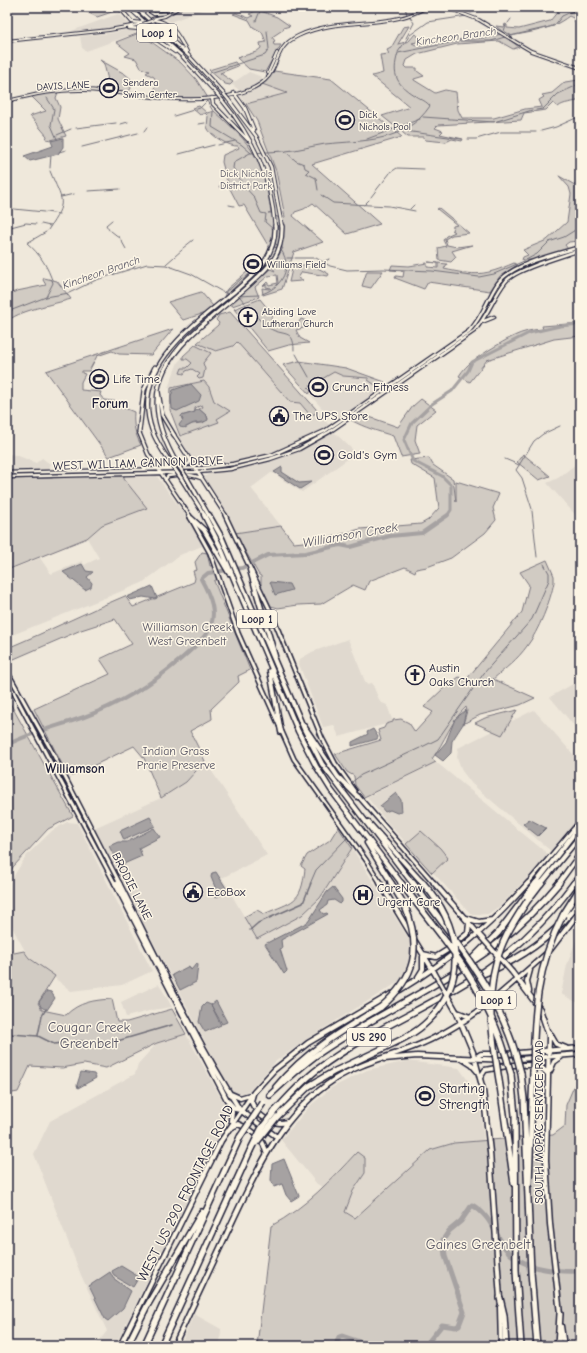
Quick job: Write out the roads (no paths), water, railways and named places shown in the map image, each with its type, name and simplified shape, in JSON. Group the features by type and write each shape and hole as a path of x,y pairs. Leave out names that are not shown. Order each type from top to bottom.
{"highway":[{"path":"119,7 132,22 142,23 141,29"},
{"name":"Loop 1","path":"128,7 186,60 217,94 241,124 259,155 269,182 276,237 272,251 265,262 241,285 189,329 162,357 151,381 148,408 149,422 154,436 211,527 307,749 331,790 358,828 471,976 487,1002 503,1039 511,1074 515,1115 514,1204 520,1346"},
{"name":"Loop 1","path":"135,7 189,56 223,93 256,136 266,155 275,182 283,232 280,247 267,269 183,342 171,356 162,372 155,398 157,421 163,440 212,518 232,560 301,722 322,764 487,984 502,1011 512,1038 521,1073 524,1099 533,1301 537,1346"},
{"path":"143,7 152,13 165,14 162,18 164,21"},
{"path":"152,13 154,16 153,19 164,21 175,31 189,56"},
{"path":"132,22 129,27 141,29 186,60"},
{"path":"239,93 235,95 245,108 256,136"},
{"path":"204,100 211,100 240,129 256,149"},
{"path":"139,432 139,413 145,387 153,370 162,357"},
{"path":"158,385 161,414 174,435"},
{"path":"191,518 204,530 225,561"},
{"path":"250,570 276,664"},
{"path":"269,663 281,732"},
{"path":"301,722 338,777 358,797"},
{"path":"161,1345 250,1151 276,1114 309,1086 333,1072 386,1047 420,1028 437,1011 452,983 456,964 456,947 448,918 436,898 353,806"},
{"path":"462,969 498,933 573,835 580,822"},
{"path":"270,1095 298,1062 318,1044 381,1007 399,991 412,966 415,954 414,930 405,906 358,828"},
{"path":"515,1192 490,1021 492,978 498,953 506,933 528,900 580,836"},
{"name":"US 290","path":"144,1346 210,1198 240,1137 270,1095 320,1053 462,969 494,948 524,923 560,883 580,854"},
{"name":"US 290","path":"276,1114 296,1087 325,1063 474,977 533,930 559,903 580,876"},
{"path":"528,1196 534,1012 538,977 548,943 580,888"},
{"path":"474,977 513,960 540,944 567,919 580,902"},
{"path":"127,1346 147,1306 210,1198"},
{"path":"500,1298 504,1315 506,1346"},
{"path":"558,1346 560,1314"}],"main road":[{"path":"165,14 175,10 178,7"},
{"path":"7,42 95,34 142,23 160,17 178,7"},
{"name":"DAVIS LANE","path":"7,101 42,92 77,89 177,100 211,100 235,95 256,84 268,73 282,45 299,34 331,25 392,20 409,15 426,7"},
{"name":"DAVIS LANE","path":"239,93 251,89 267,78 282,48 300,35 316,29 335,25 393,21 412,16 426,7"},
{"path":"445,7 458,10"},
{"path":"449,7 481,19 529,49 580,68"},
{"path":"39,39 109,31 129,27"},
{"path":"251,89 256,84"},
{"name":"DAVIS LANE","path":"177,100 204,100"},
{"name":"WEST WILLIAM CANNON DRIVE","path":"8,475 157,468 195,468 244,462 272,455 315,436 472,328 479,320 500,281 505,275 521,267 580,246"},
{"name":"WEST WILLIAM CANNON DRIVE","path":"8,475 198,472 226,469 274,458 316,441 468,336 484,321 504,283 512,275 580,250"},
{"path":"484,321 494,316 489,311"},
{"path":"366,402 370,404"},
{"path":"139,432 152,461 200,532 215,566 238,633 281,732 300,768 366,860 456,1011 476,1056 487,1119 500,1298 501,1346"},
{"name":"SOUTH MOPAC SERVICE ROAD","path":"174,435 225,515 273,616 322,738 338,768 358,797 466,918 530,993 539,1007 548,1029 549,1056 546,1160 550,1224 564,1346"},
{"path":"152,461 161,466 185,466 189,464 190,460"},
{"path":"140,469 148,466 152,461"},
{"path":"226,469 226,467 244,462"},
{"path":"105,474 122,472 124,470"},
{"path":"165,480 168,476 173,475 195,476 202,479 209,471"},
{"name":"BRODIE LANE","path":"7,671 50,748 201,1040 228,1091 240,1110"},
{"name":"BRODIE LANE","path":"7,680 30,720 44,750 227,1100 235,1109 240,1110 277,1137"},
{"name":"WEST US 290 FRONTAGE ROAD","path":"120,1346 226,1131 253,1093 279,1065 296,1051 415,980 433,971 480,936 493,919 580,822"},
{"path":"118,891 130,903"},
{"path":"125,904 137,918"},
{"path":"174,1346 266,1152 289,1121 309,1098 328,1083 351,1070 418,1045 470,1017 530,968 563,935 580,911"},
{"path":"466,918 479,922 493,919"},
{"path":"423,954 433,958 440,956 468,934 470,929 469,923"},
{"path":"415,980 423,969 423,954"},
{"path":"530,968 527,981 530,993"},
{"path":"456,1011 462,1016 470,1017"},
{"path":"187,1024 198,1039 201,1040"},
{"path":"548,1029 556,1044 568,1049"},
{"path":"378,1060 417,1056 460,1058 476,1056 484,1053 549,1051 580,1048"},
{"path":"476,1056 507,1060 580,1054"},
{"path":"480,1078 485,1070 492,1068 530,1064 541,1066 548,1074 554,1062 564,1055"},
{"path":"460,1058 472,1065 479,1073"},
{"path":"228,1091 237,1098 247,1097 253,1093"},
{"path":"253,1093 251,1101 256,1112 274,1123 279,1124 289,1121"},
{"path":"227,1100 232,1112 231,1122"},
{"path":"226,1131 232,1125 238,1124 242,1126 261,1138 266,1152"}],"waterway":[{"path":"405,7 407,15"},
{"path":"471,13 475,10 474,7"},
{"name":"Kincheon Branch","path":"511,36 554,26 562,16 580,8"},
{"path":"256,21 260,11"},
{"path":"398,52 410,35 428,22 467,16"},
{"path":"406,38 414,23 410,17"},
{"path":"508,23 511,19"},
{"path":"506,25 504,31 511,36"},
{"path":"210,73 265,55 269,49 267,31"},
{"name":"Kincheon Branch","path":"418,120 430,106 410,93 400,84 397,79 395,68 398,53 460,41 491,41 505,37"},
{"path":"536,110 543,109 558,94 580,84"},
{"path":"47,98 54,109 51,125 57,139"},
{"path":"174,116 200,108 207,101 213,111 212,127 242,145 251,153"},
{"path":"423,117 494,122 532,110"},
{"path":"541,131 556,127 576,118"},
{"name":"Kincheon Branch","path":"286,151 325,144 369,140 383,137 409,127 418,120"},
{"path":"367,139 418,120"},
{"path":"121,124 128,122"},
{"path":"76,128 116,123"},
{"path":"199,124 205,123"},
{"path":"144,131 147,127"},
{"path":"57,135 71,129"},
{"path":"405,131 462,139"},
{"path":"468,139 476,139 501,132 536,132"},
{"path":"82,147 138,133"},
{"path":"218,145 235,141"},
{"path":"179,154 214,145"},
{"path":"59,152 66,150"},
{"path":"251,153 285,151 296,161 304,164 305,168 309,170 306,173 316,178 318,190"},
{"name":"Kincheon Branch","path":"241,181 233,168 234,162 251,153"},
{"path":"50,168 51,155"},
{"path":"391,172 397,168 424,169"},
{"path":"50,171 61,201 61,207 58,214"},
{"path":"383,182 390,173"},
{"name":"Kincheon Branch","path":"242,184 254,197 261,213 266,214 265,222 273,229"},
{"path":"371,197 381,184"},
{"path":"221,186 226,186"},
{"path":"88,191 120,189"},
{"path":"61,197 74,194"},
{"path":"321,195 333,203 364,205"},
{"path":"364,205 369,200"},
{"path":"229,205 234,206"},
{"path":"364,205 389,206 415,211"},
{"path":"410,209 414,205"},
{"path":"7,208 11,209"},
{"path":"14,209 44,212"},
{"path":"46,212 58,214"},
{"path":"48,230 58,214"},
{"path":"109,230 106,225 112,220"},
{"path":"7,228 26,223 36,224"},
{"path":"41,224 50,226"},
{"path":"295,258 316,258 330,266 347,270 383,269 432,271 479,277 494,274 524,261 537,254 549,242 564,237 580,227"},
{"path":"111,231 120,238"},
{"path":"46,232 27,243 40,256 51,277 53,283 46,297"},
{"name":"Kincheon Branch","path":"262,294 277,285 285,272 285,257 275,243 276,236"},
{"path":"121,240 126,249"},
{"path":"183,248 193,240"},
{"path":"166,264 182,250"},
{"path":"133,268 137,262 137,257"},
{"path":"287,258 293,258"},
{"path":"324,261 330,259"},
{"name":"Kincheon Branch","path":"46,297 69,293 96,280 147,264 166,265 191,274 221,291"},
{"path":"224,292 242,278"},
{"name":"Kincheon Branch","path":"222,292 229,294"},
{"name":"Kincheon Branch","path":"238,296 259,295"},
{"name":"Kincheon Branch","path":"7,312 46,297"},
{"path":"240,297 245,303"},
{"path":"246,305 266,326 274,331 290,336 294,343 294,350"},
{"name":"Williamson Creek","path":"447,515 451,510 451,485 442,476 413,461 404,440 412,423 432,404 452,391 468,371 472,362 529,333 560,326 580,324"},
{"path":"296,354 309,377"},
{"path":"532,509 522,478 516,470 534,441 543,434 560,426"},
{"path":"505,459 519,465"},
{"path":"532,511 537,557"},
{"name":"Williamson Creek","path":"7,745 26,736 97,712 123,700 159,677 181,659 207,633 211,624 213,615 212,605 201,579 208,573 242,568 268,555 306,553 340,545 350,547 390,536 422,533 447,515"},
{"path":"422,747 438,739 484,673 532,619 549,580 549,573 544,564"},
{"path":"352,782 361,775 420,748"},
{"path":"310,884 316,870 347,838"},
{"path":"250,930 258,923 303,903 311,883"},
{"path":"38,1035 42,1016 46,1009"},
{"path":"7,1032 11,1034 38,1036 54,1044 80,1041 107,1044 172,1025"},
{"path":"425,1346 442,1325 456,1327 459,1325 464,1312 445,1256 443,1240 449,1231 461,1221 472,1205 486,1217 508,1252 516,1258 526,1264 536,1267 558,1271 580,1271"},
{"path":"300,1346 313,1343 336,1345 339,1337 342,1336 372,1346"}],"place":[{"name":"Sendera Swim Center","path":"109,88"},
{"name":"Dick Nichols Pool","path":"345,120"},
{"name":"Williams Field","path":"253,264"},
{"name":"Abiding Love Lutheran Church","path":"248,317"},
{"name":"Life Time","path":"99,379"},
{"name":"Crunch Fitness","path":"318,387"},
{"name":"The UPS Store","path":"279,416"},
{"name":"Gold's Gym","path":"324,455"},
{"name":"Austin Oaks Church","path":"415,675"},
{"name":"EcoBox","path":"193,892"},
{"name":"CareNow Urgent Care","path":"363,895"},
{"name":"Starting Strength","path":"425,1096"}],"district":[{"name":"Forum","path":"110,403"},
{"name":"Williamson","path":"75,768"}],"park label":[{"name":"Dick Nichols District Park","path":"246,178"},
{"name":"Williamson Creek West Greenbelt","path":"187,634"},
{"name":"Indian Grass Prarie Preserve","path":"176,758"},
{"name":"Cougar Creek Greenbelt","path":"89,1036"},
{"name":"Gaines Greenbelt","path":"478,1244"}]}
